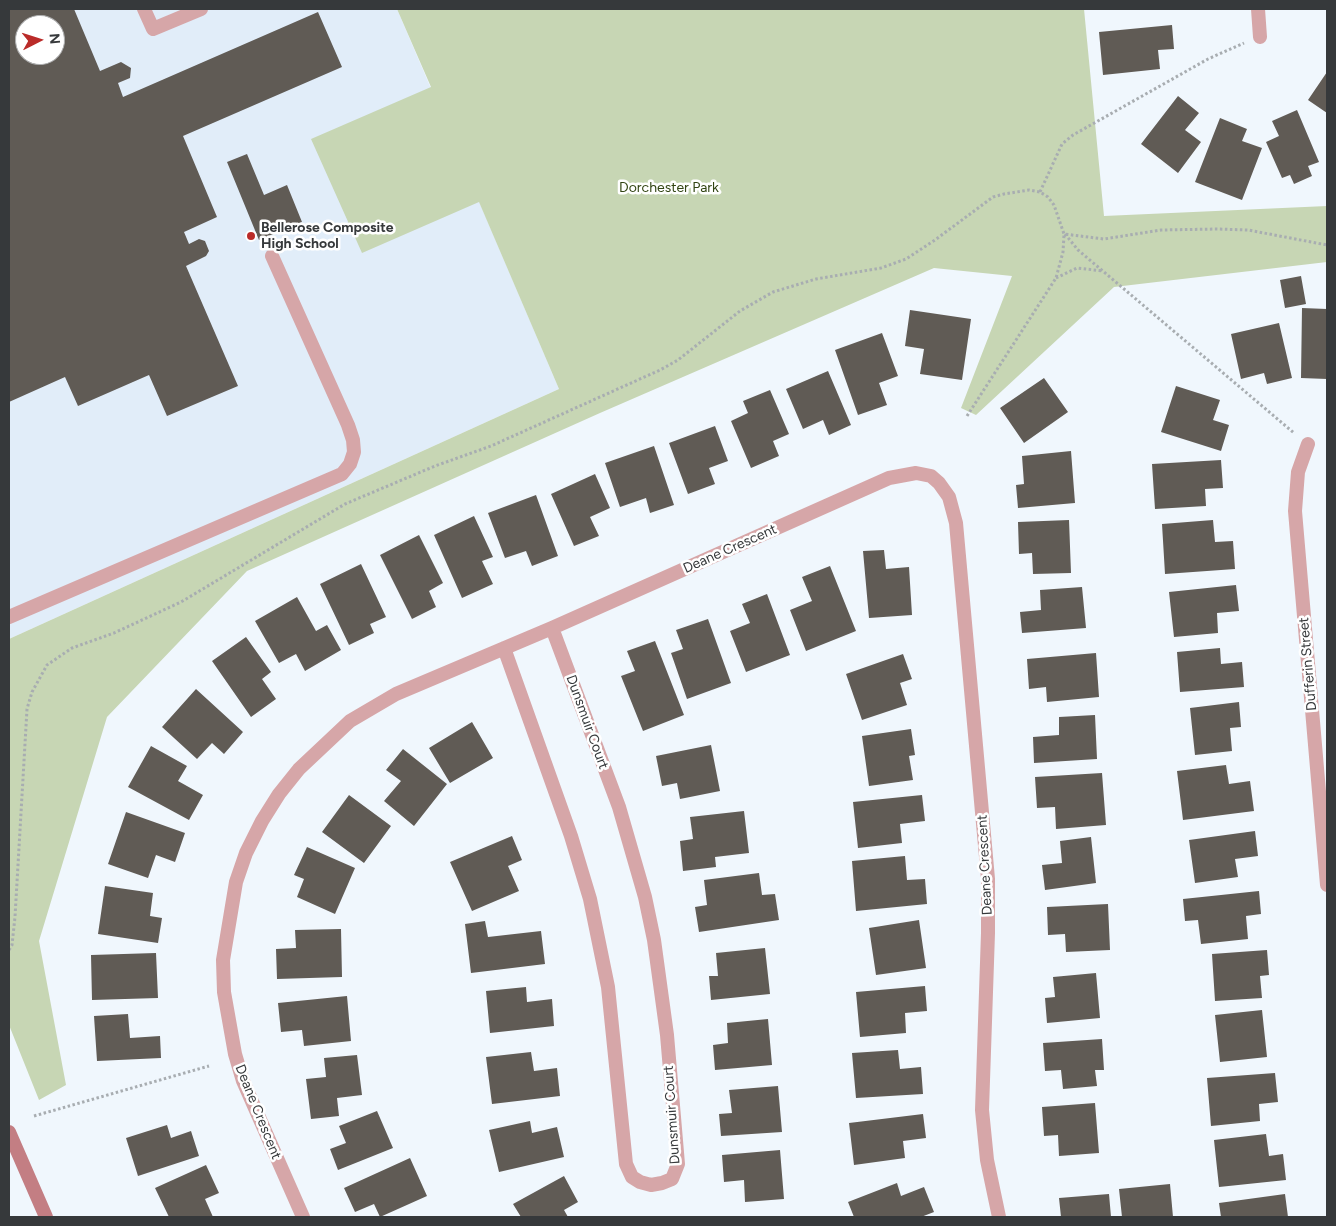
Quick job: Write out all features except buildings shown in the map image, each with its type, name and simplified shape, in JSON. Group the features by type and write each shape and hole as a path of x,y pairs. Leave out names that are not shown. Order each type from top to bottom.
{"main road":[{"path":"9,1132 46,1217"}],"street":[{"path":"144,9 153,30 201,9"},
{"path":"1258,9 1260,37"},
{"path":"9,617 342,474 350,464 354,452 353,440 348,425 272,256"},
{"name":"Dufferin Street","path":"1308,444 1298,472 1295,511 1327,885"},
{"name":"Deane Crescent","path":"303,1217 243,1080 229,1029 224,992 223,960 236,882 246,853 279,794 315,752 350,721 396,694 552,628 889,478 916,473 931,476 939,483 949,497 956,523 986,850 989,915 982,1110 987,1160 999,1217"},
{"name":"Dunsmuir Court","path":"504,648 571,836 590,899 608,987 626,1164 632,1177 640,1182 651,1185 662,1183 672,1179 678,1164 667,1035 645,896 619,807 552,628"}],"path":[{"path":"1040,192 1062,144 1073,135 1208,58 1260,37"},
{"path":"9,950 12,944 15,917 27,709 32,692 47,665 72,648 114,633 181,602 344,504 435,466 491,446 660,370 678,360 740,311 773,292 816,279 892,265 921,250 993,197 1014,191 1040,192 1054,205 1064,234 1078,250 1308,444"},
{"path":"1064,234 1104,239 1161,230 1248,230 1327,245"},
{"path":"967,416 1056,278 1063,252 1064,234"},
{"path":"1056,278 1077,268 1104,271"},
{"path":"34,1116 209,1066"}],"shaded area":[{"name":"Bellerose Composite High School","path":"9,9 397,9 559,389 9,639"}],"green space":[{"name":"Dorchester Park","path":"397,9 1084,9 1104,216 1327,206 1327,262 1114,287 976,415 961,408 1012,276 934,268 600,413 247,571 107,717 39,941 66,1085 39,1100 9,1025 9,639 559,389 479,202 362,253 311,139 431,87"}],"place":[{"name":"Bellerose Composite High School","path":"251,236"}]}
